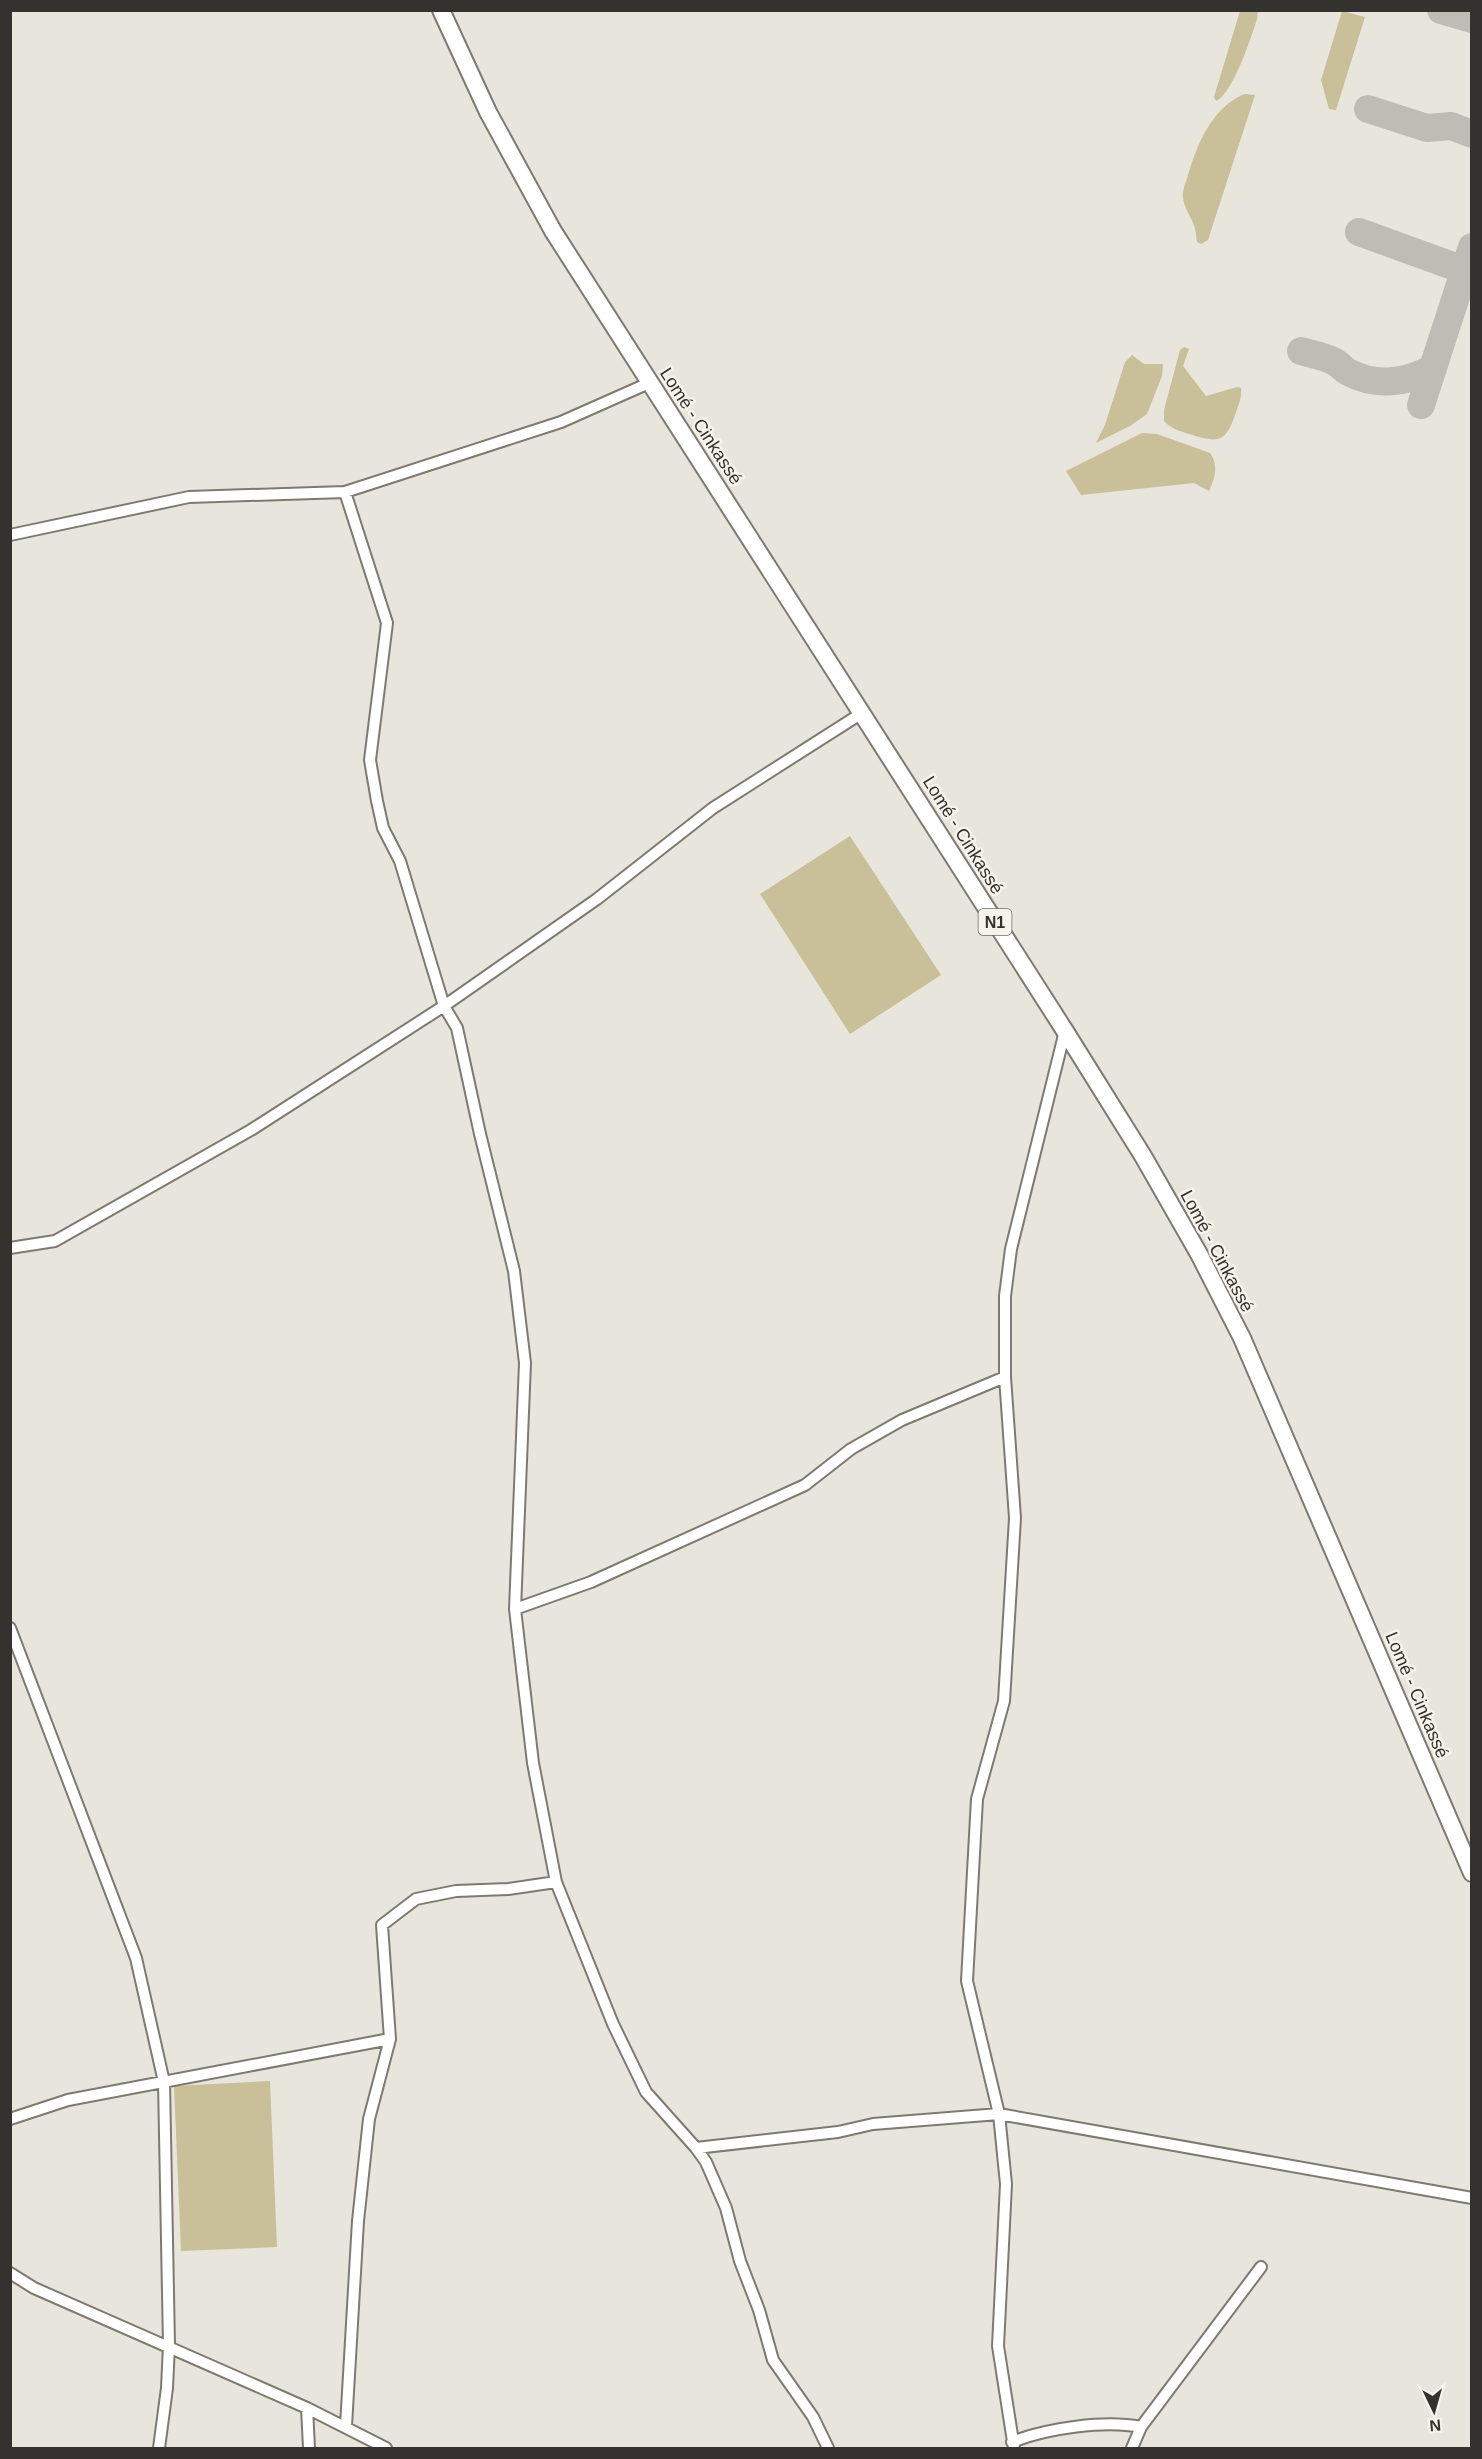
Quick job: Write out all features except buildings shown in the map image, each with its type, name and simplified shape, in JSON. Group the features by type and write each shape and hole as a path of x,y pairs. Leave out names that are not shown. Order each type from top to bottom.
{"highway":[{"name":"Lomé - Cinkassé","path":"441,10 488,112 554,231 1065,1031 1143,1156 1199,1254 1242,1338 1472,1874"}],"street":[{"path":"10,535 189,497 345,492 561,422 649,383"},
{"path":"345,492 387,623 370,760 377,801 383,828 400,861 444,1006 457,1028 514,1271 525,1363 515,1609 533,1763 555,1882 613,2024 646,2092 706,2162 726,2208 740,2261 759,2310 773,2360 813,2417 828,2448"},
{"path":"10,1248 55,1241 251,1130 444,1006 597,899 713,808 862,713"},
{"path":"1065,1031 1011,1250 1005,1296 1005,1377 1016,1518 1004,1701 976,1799 967,1981 999,2114 1006,2184 998,2346 1013,2445 1026,2436 1100,2425 1125,2424 1141,2427"},
{"path":"515,1609 591,1582 805,1485 851,1449 902,1420 1005,1377"},
{"path":"10,1628 136,1958 164,2082 169,2345 167,2388 159,2448"},
{"path":"346,2426 358,2221 369,2119 390,2040 382,1925 416,1899 456,1891 518,1888 555,1882"},
{"path":"10,2119 68,2100 390,2040"},
{"path":"696,2148 837,2132 873,2124 999,2114 1472,2198"},
{"path":"1132,2448 1141,2427 1262,2267"},
{"path":"10,2273 34,2288 169,2345 346,2426 386,2448"},
{"path":"307,2408 309,2448"}],"shaded area":[{"path":"1240,11 1258,11 1257,19 1235,77 1216,101 1214,97"},
{"path":"1342,11 1365,17 1336,110 1329,109 1321,80"},
{"path":"1244,94 1255,95 1208,240 1201,244 1197,242 1194,225 1186,208 1183,195 1184,186 1207,128 1223,108"},
{"path":"1184,347 1189,349 1183,366 1206,396 1237,387 1241,388 1240,402 1231,425 1227,432 1218,439 1206,439 1182,432 1164,421 1164,410 1180,350"},
{"path":"1132,355 1144,364 1163,364 1162,376 1147,414 1130,426 1096,443 1105,425 1125,362"},
{"path":"1142,433 1157,434 1210,453 1215,472 1209,491 1194,483 1081,495 1066,471"},
{"path":"850,836 941,975 850,1034 760,894"},
{"path":"270,2081 277,2247 181,2251 174,2086"}],"taxiway":[{"path":"1441,10 1472,19"},
{"path":"1368,109 1427,128 1451,126 1472,134"},
{"path":"1359,232 1464,270"},
{"path":"1421,405 1472,247"},
{"path":"1301,351 1322,356 1337,363 1346,371 1369,380 1402,380 1433,368"}]}
